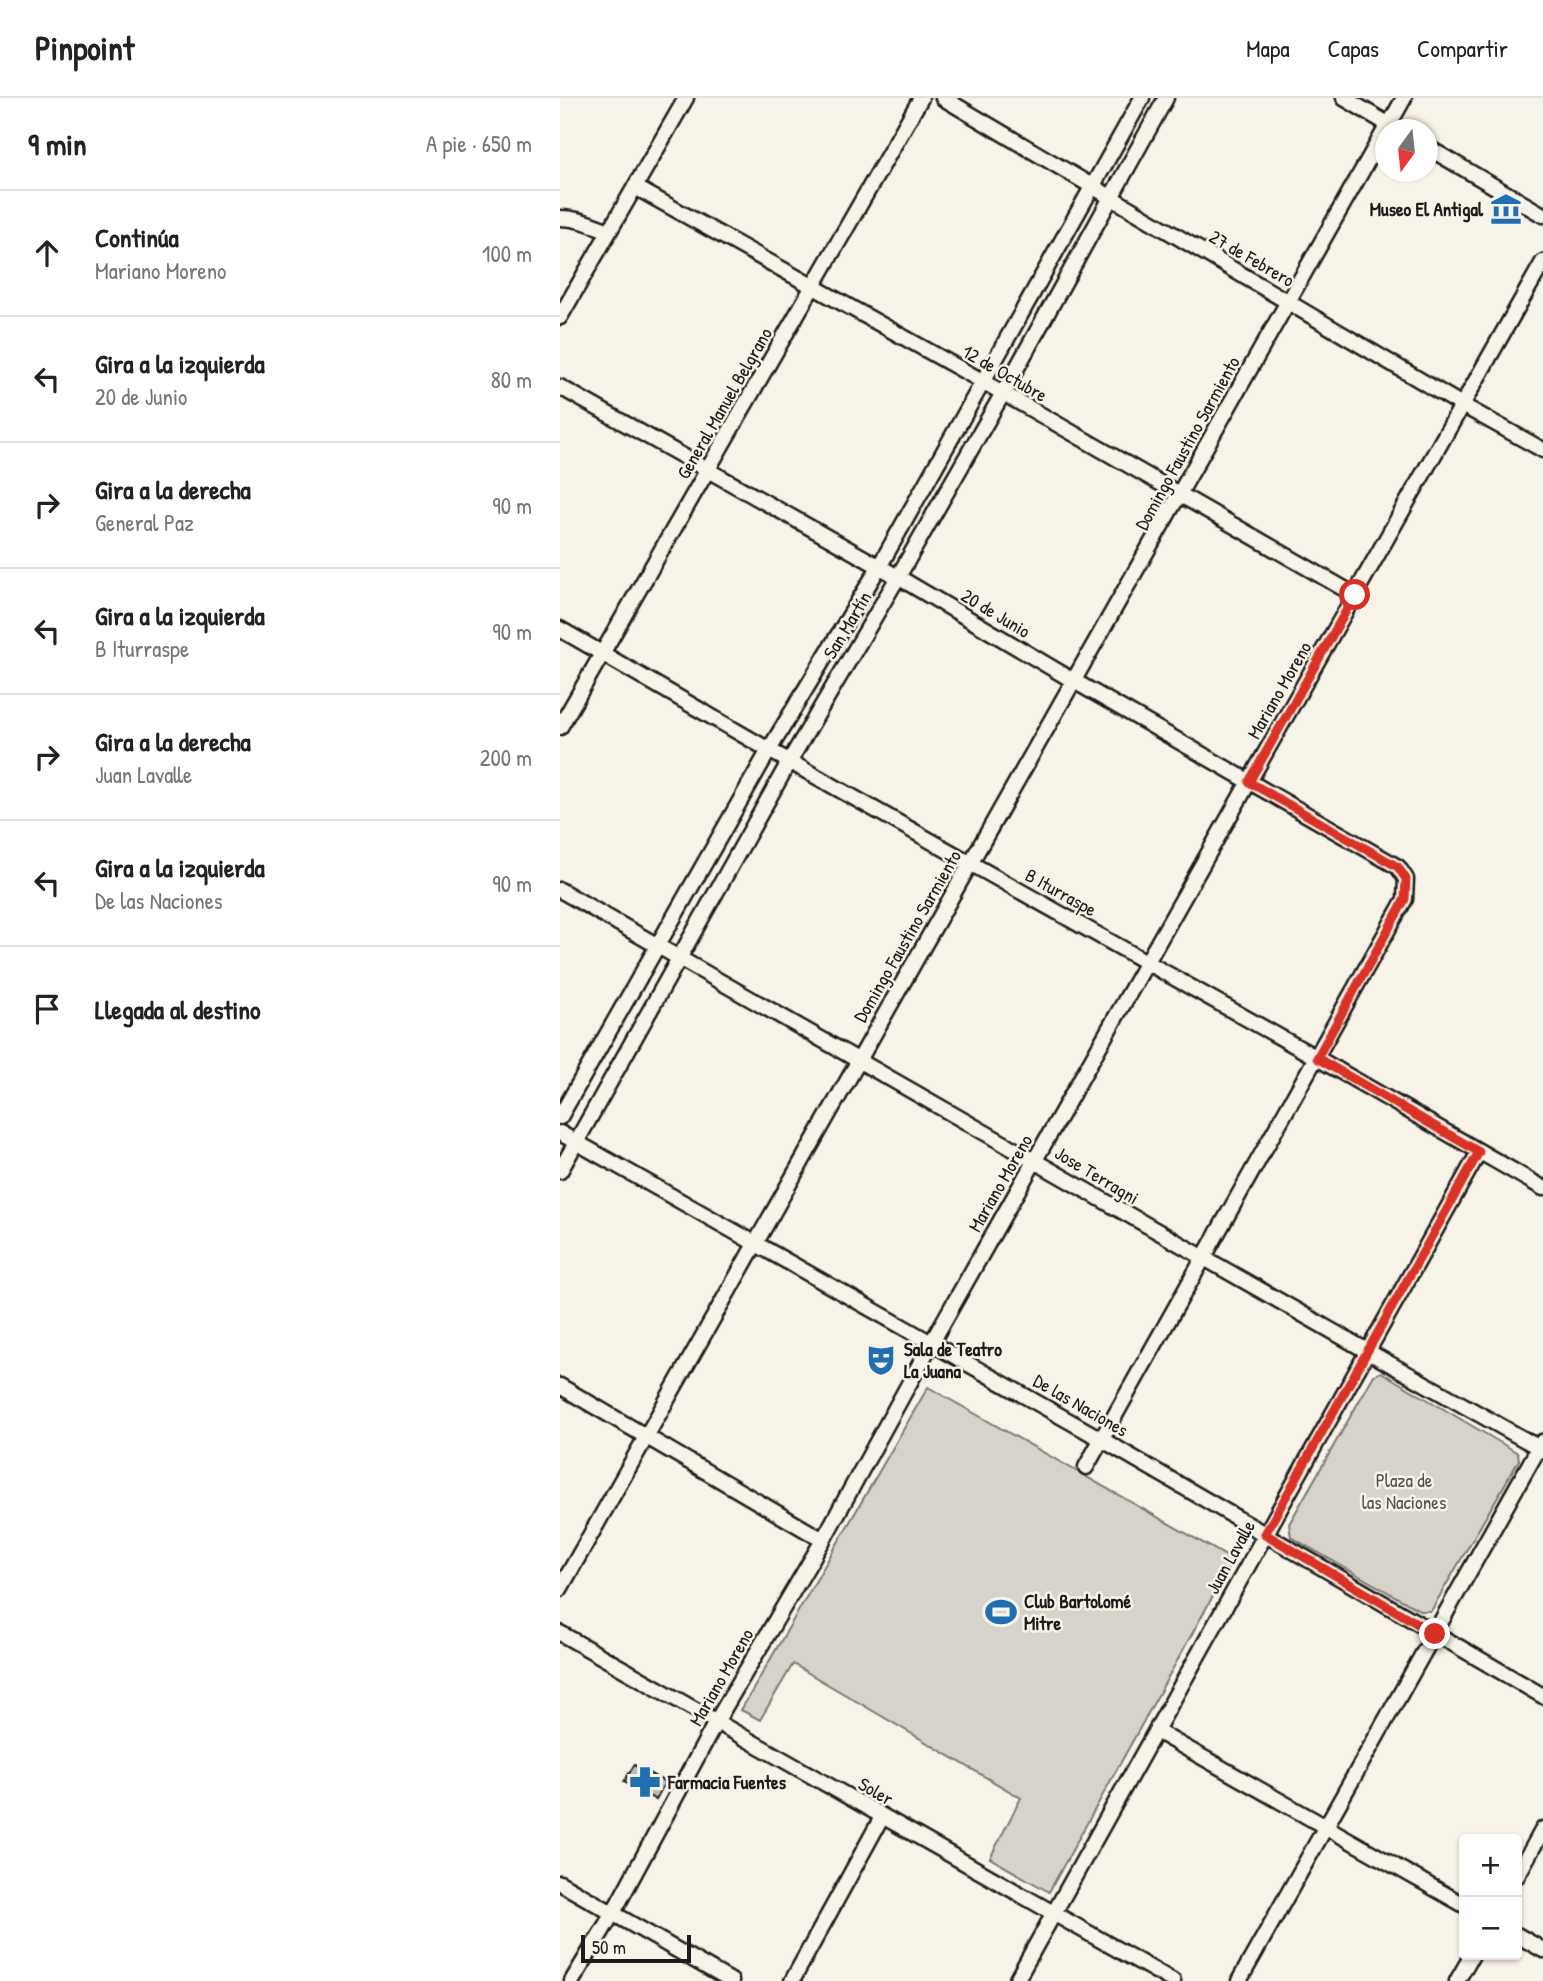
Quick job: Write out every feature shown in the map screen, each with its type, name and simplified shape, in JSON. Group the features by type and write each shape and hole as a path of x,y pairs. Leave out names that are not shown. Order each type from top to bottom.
{"street":[{"path":"560,317 686,98"},
{"name":"General Manuel Belgrano","path":"560,727 921,98"},
{"name":"27 de Febrero","path":"943,98 1462,405 1543,450"},
{"name":"San Martín","path":"560,1117 769,750 879,566 1142,98"},
{"name":"San Martín","path":"560,1171 789,762 1003,393 1166,98"},
{"path":"1344,98 1376,119"},
{"name":"Domingo Faustino Sarmiento","path":"1394,119 1404,98"},
{"path":"1438,153 1543,215"},
{"name":"Domingo Faustino Sarmiento","path":"560,1589 1288,302 1375,154"},
{"name":"12 de Octubre","path":"635,187 982,381 1355,595"},
{"path":"560,218 573,218 609,231"},
{"name":"Mariano Moreno","path":"572,1981 613,1913 716,1722 823,1540 932,1342 1543,262"},
{"name":"20 de Junio","path":"560,387 879,566 1398,867 1406,879 1405,899 1317,1058"},
{"name":"B Iturraspe","path":"560,629 789,762 1543,1188"},
{"name":"Jose Terragni","path":"560,890 1035,1160 1203,1259 1542,1446"},
{"path":"1086,1467 1317,1058"},
{"name":"De las Naciones","path":"560,1133 755,1245 932,1342 1543,1696"},
{"name":"Juan Lavalle","path":"1016,1981 1479,1152"},
{"path":"560,1386 823,1540"},
{"path":"1239,1981 1542,1446"},
{"name":"Soler","path":"560,1633 1173,1981"},
{"path":"1156,1731 1459,1902"},
{"path":"792,1981 883,1817"},
{"path":"1522,1867 1543,1829"},
{"path":"560,1883 731,1981"},
{"path":"1522,1938 1543,1950"},
{"path":"1457,1981 1469,1960"}],"green space":[{"name":"Plaza de las Naciones","path":"1381,1372 1518,1453 1519,1460 1431,1611 1421,1611 1291,1537 1289,1524 1374,1375"},
{"name":"Club Bartolomé Mitre","path":"928,1387 1233,1560 1049,1892 990,1858 1021,1798 793,1664 760,1720 741,1710"}],"building":[{"name":"Farmacia Fuentes","path":"634,1765 665,1782 656,1800 624,1782"}],"place":[{"name":"Museo El Antigal","path":"1506,209"},
{"name":"Sala de Teatro La Juana","path":"881,1360"},
{"name":"Club Bartolomé Mitre","path":"1001,1612"},
{"name":"Farmacia Fuentes","path":"645,1782"}],"route":[{"path":"1355,595 1249,782 1398,867 1406,879 1405,899 1317,1058 1479,1152 1265,1534 1435,1634"}]}
